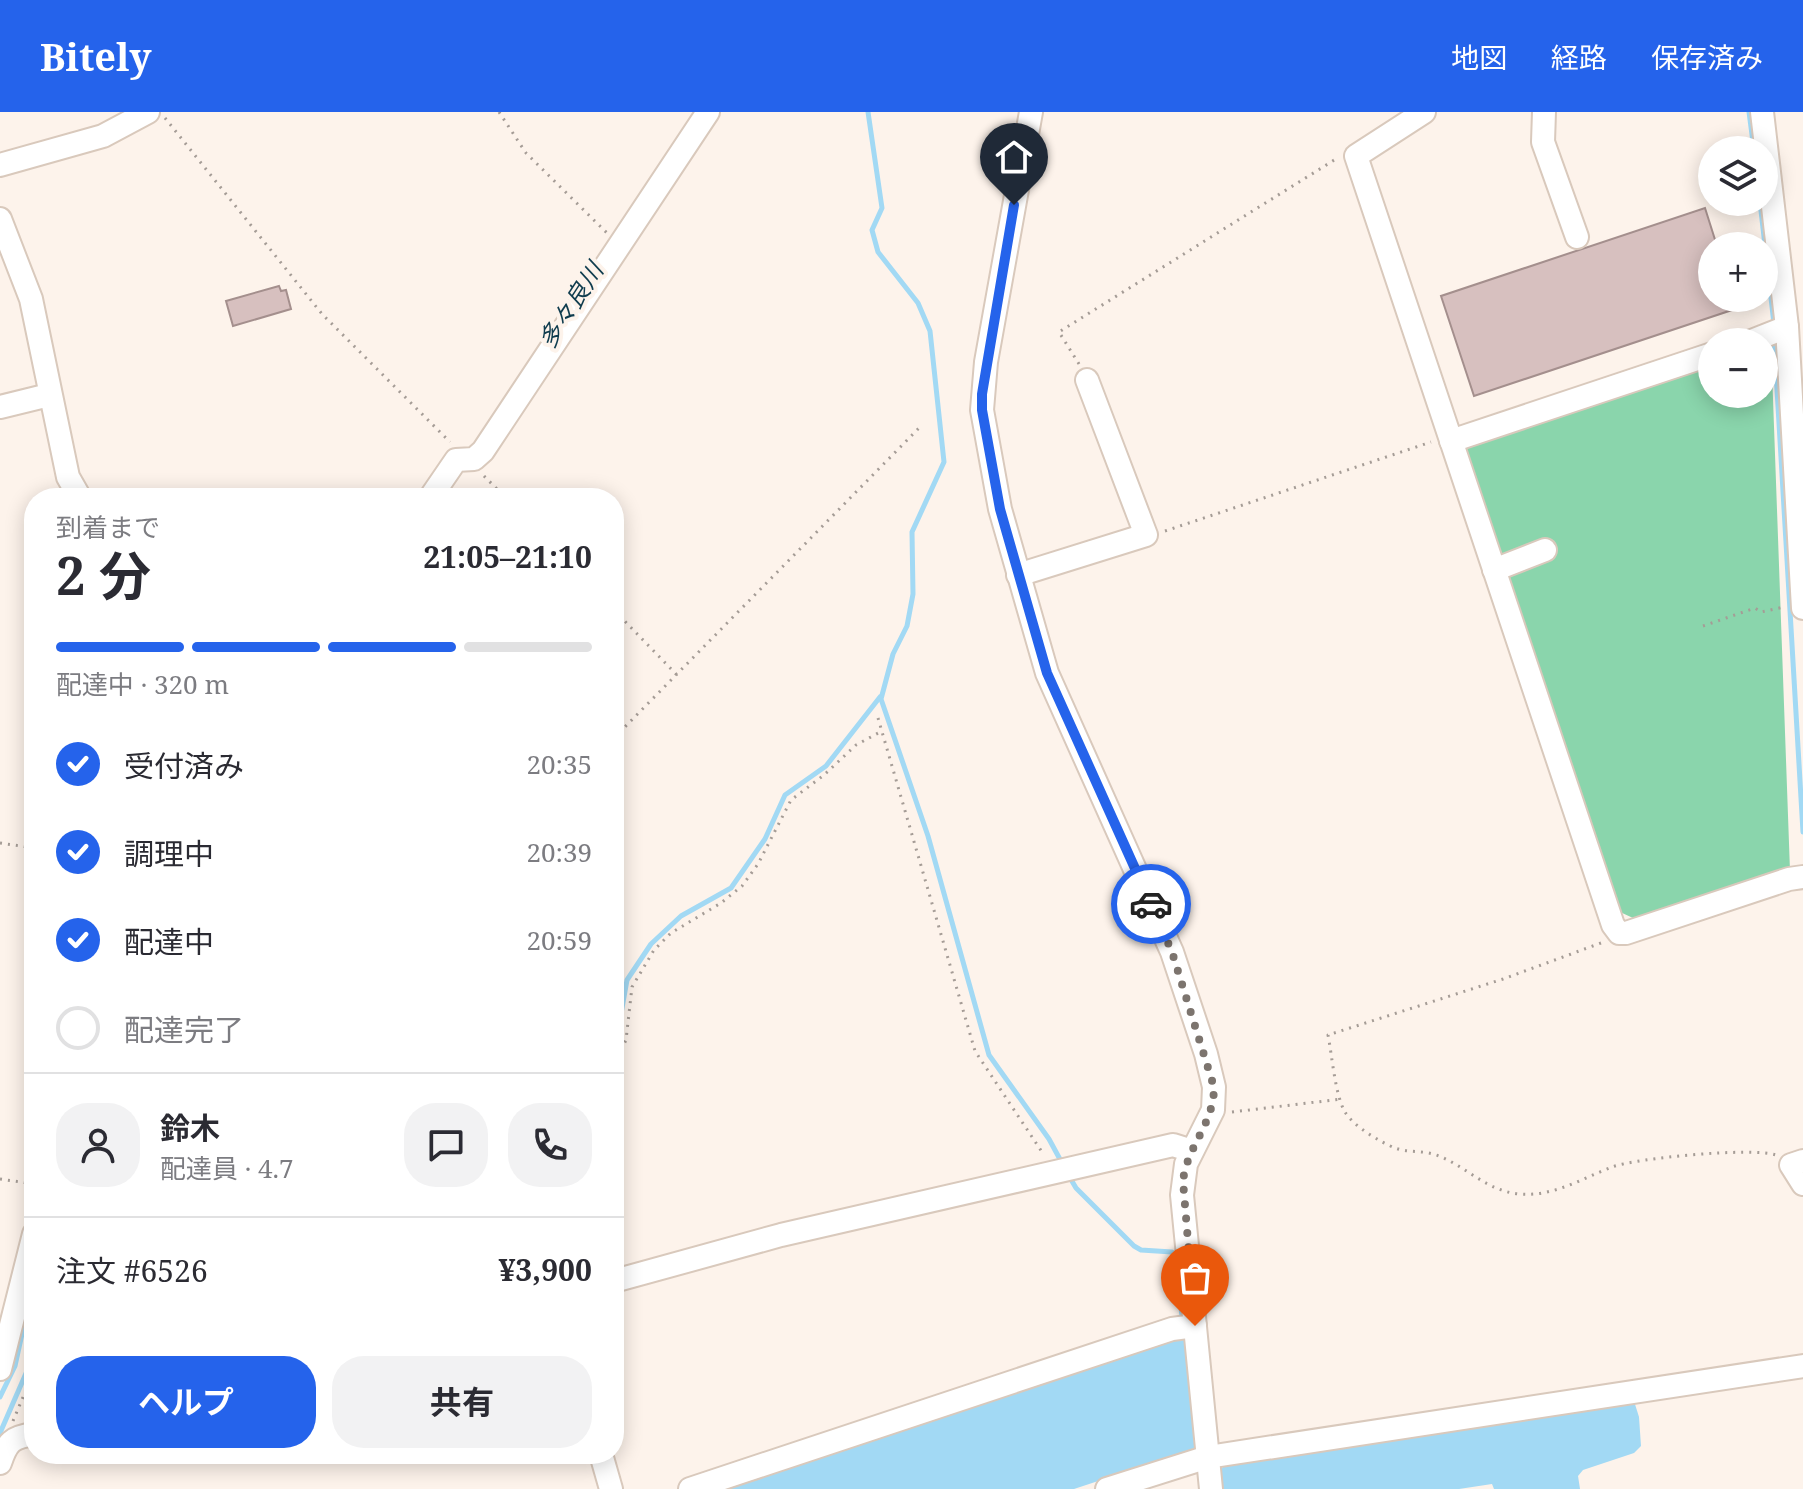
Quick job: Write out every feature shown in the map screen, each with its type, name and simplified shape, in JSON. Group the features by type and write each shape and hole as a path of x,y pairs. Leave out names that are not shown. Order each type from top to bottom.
{"street":[{"path":"0,165 103,136 148,112"},
{"path":"436,488 451,465 483,451 708,112"},
{"path":"1031,112 982,394 982,410 1000,509 1056,697 1172,952 1214,1087 1213,1110 1184,1172 1182,1195 1211,1489"},
{"path":"1424,112 1358,154 1502,595 1619,933 1789,879 1802,878"},
{"path":"1544,112 1543,142 1577,237"},
{"path":"1762,112 1771,328"},
{"path":"0,219 31,299 49,395 68,477 74,488"},
{"path":"1451,441 1698,359"},
{"path":"1018,575 1146,535 1087,380"},
{"path":"0,407 49,395"},
{"path":"1777,408 1792,608"},
{"path":"1494,570 1545,550"},
{"path":"624,1278 781,1235 1173,1145 1192,1151"},
{"path":"0,1369 24,1274"},
{"path":"690,1489 1172,1329 1195,1326"},
{"path":"1107,1489 1208,1457 1803,1366"},
{"path":"3,1453 17,1437 24,1436"},
{"path":"604,1464 611,1489"}],"path":[{"path":"161,112 290,277 496,488"},
{"path":"499,112 526,153 619,245"},
{"path":"1087,380 1059,332 1340,157 1358,154"},
{"path":"624,728 920,427"},
{"path":"1146,535 1441,439 1451,441"},
{"path":"1703,626 1755,608 1761,612 1792,608"},
{"path":"624,620 677,675"},
{"path":"878,718 975,1051 1048,1161 1060,1171"},
{"path":"624,1044 632,987 654,950 671,933 734,894 758,864 791,800 856,745 883,731"},
{"path":"0,843 24,847"},
{"path":"1619,933 1503,979 1328,1035 1345,1112 1356,1124 1391,1146 1414,1154 1435,1154 1478,1181 1516,1194 1561,1189 1614,1166 1724,1152 1764,1152 1799,1170"},
{"path":"1213,1110 1224,1113 1342,1099"},
{"path":"0,1179 24,1183"},
{"path":"3,1453 24,1397"}],"green space":[{"path":"1698,367 1698,408 1773,408 1790,871 1633,918 1620,912 1464,452 1468,445"}],"water":[{"path":"1179,1336 1188,1344 1201,1447 1074,1489 721,1489"},
{"path":"1634,1401 1639,1417 1641,1446 1634,1453 1583,1470 1578,1476 1580,1489 1494,1489 1492,1484 1459,1489 1223,1489 1220,1471 1226,1463"}],"building":[{"path":"1698,210 1698,216 1708,216 1713,232 1698,232 1698,312 1726,312 1474,396 1441,296"},
{"path":"279,286 281,291 286,290 291,309 233,326 226,301"}],"waterway":[{"path":"868,112 882,208 872,230 878,252 918,303 930,331 944,462 912,532 913,594 907,626 893,654 881,699 928,836 989,1055 1049,1139 1062,1163"},
{"path":"1749,112 1752,136"},
{"path":"1762,216 1774,324"},
{"path":"1778,406 1803,832"},
{"path":"624,997 627,980 651,944 681,916 731,888 765,839 785,795 826,766 880,697"},
{"path":"1069,1176 1076,1188 1134,1246 1141,1250 1172,1252 1176,1256 1182,1317"},
{"name":"多々良川","path":"0,1397 15,1366 24,1325"},
{"path":"0,1433 24,1378"}],"way so far":[{"path":"1151,904 1172,952 1214,1087 1210,1120 1186,1164 1183,1181 1195,1326"}],"route":[{"path":"1014,205 982,394 982,410 1000,509 1022,592 1056,697 1151,904"}]}
